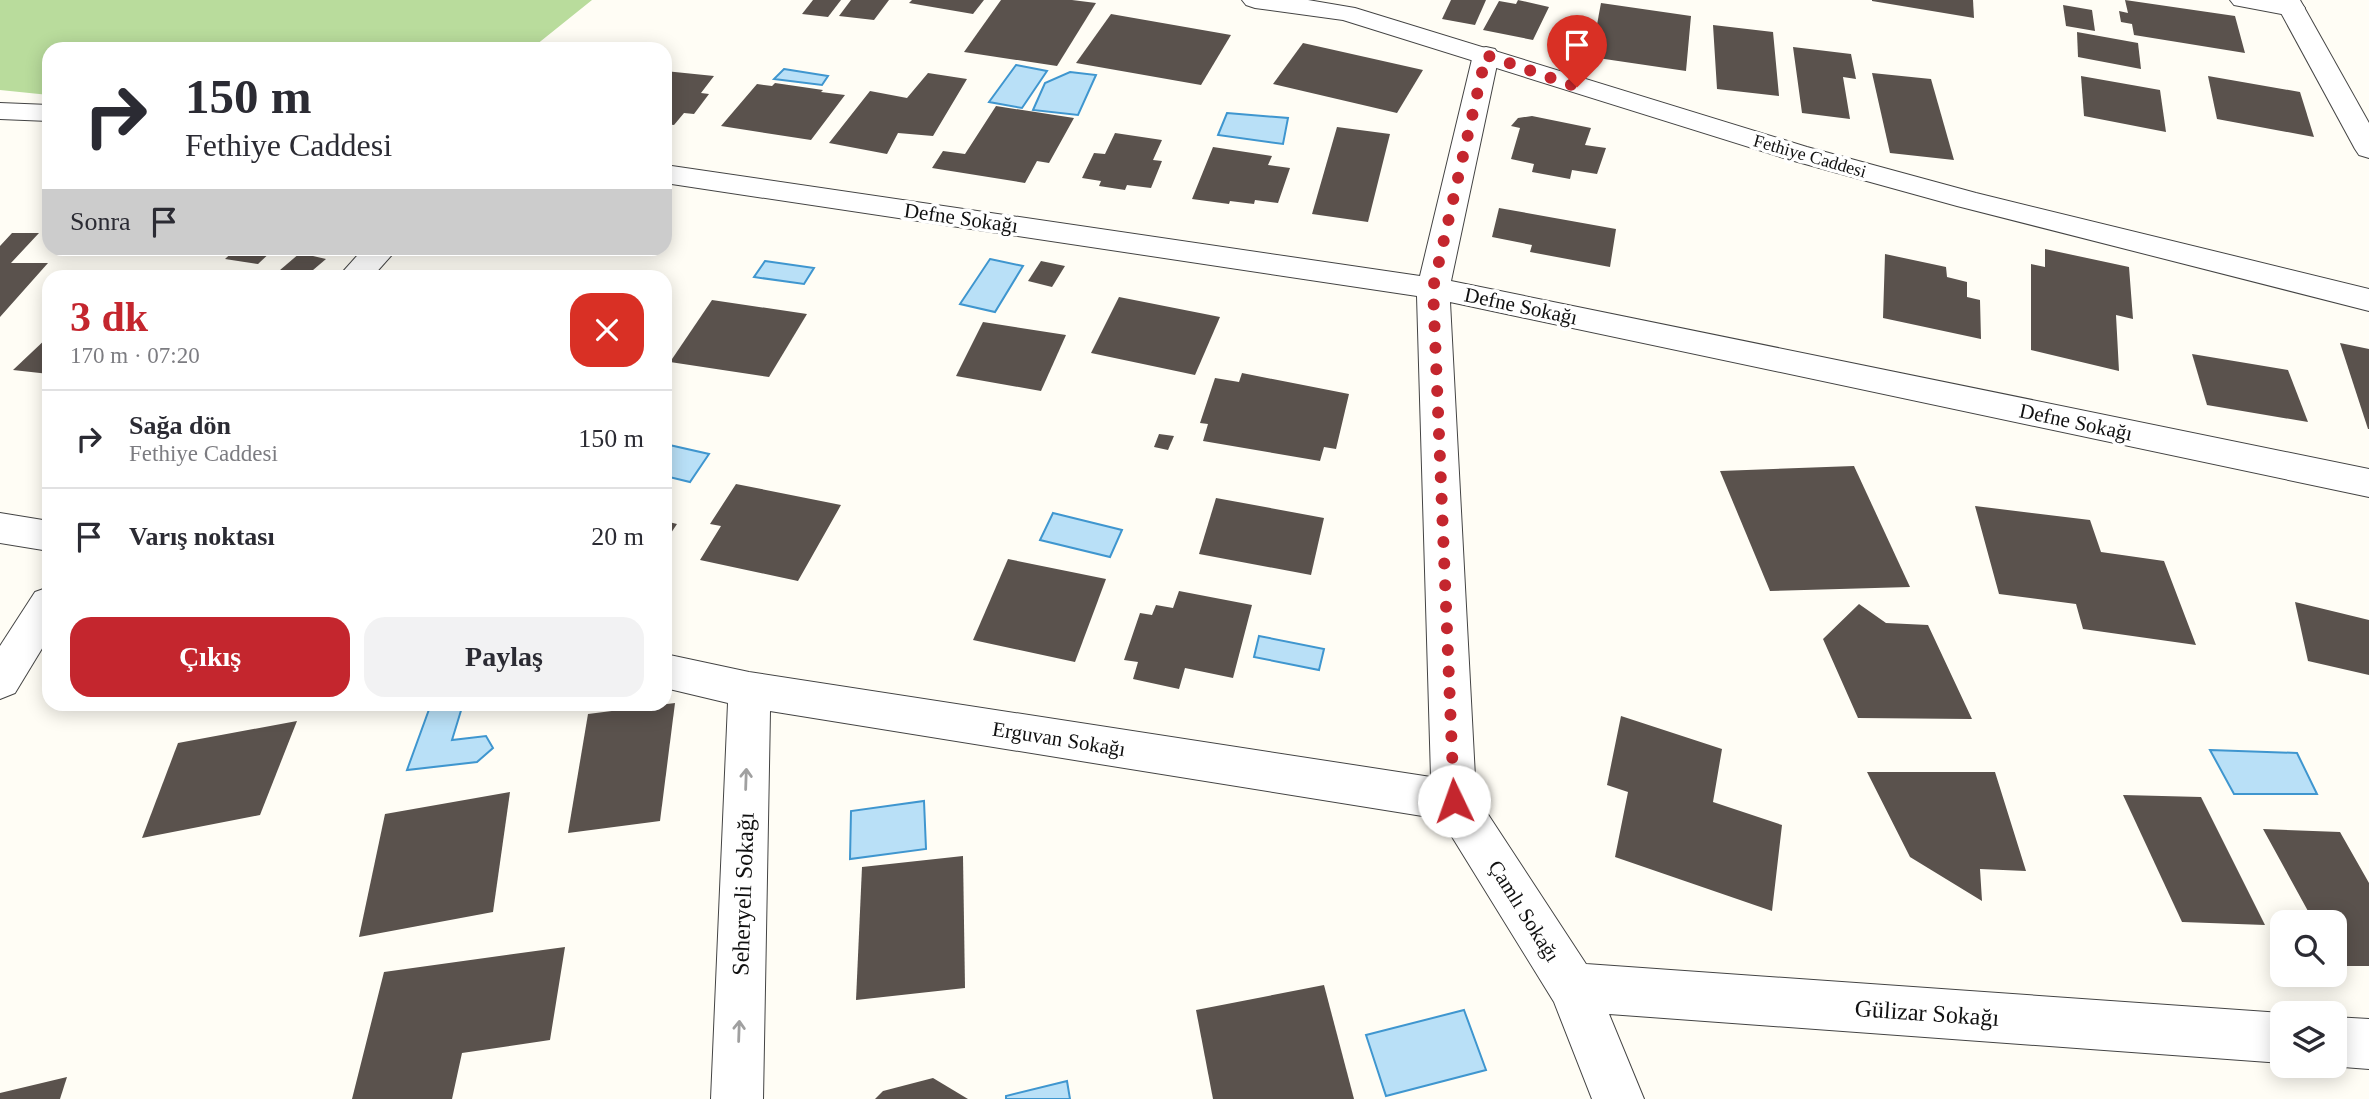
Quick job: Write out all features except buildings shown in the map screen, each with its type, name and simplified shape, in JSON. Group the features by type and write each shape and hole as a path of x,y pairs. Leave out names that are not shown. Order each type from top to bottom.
{"street":[{"name":"Fethiye Caddesi","path":"1255,0 1346,13 1486,55 1577,87 1811,157 1968,200 2369,300"},
{"path":"2243,0 2289,4 2369,149"},
{"path":"1454,801 1433,288 1486,55"},
{"path":"0,111 42,113"},
{"name":"Defne Sokağı","path":"672,175 1433,288 2369,483"},
{"path":"361,270 375,256"},
{"path":"0,527 42,535"},
{"path":"0,681 42,615"},
{"name":"Erguvan Sokağı","path":"672,673 749,690 1454,801"},
{"name":"Seheryeli Sokağı","path":"737,1099 749,690"},
{"name":"Çamlı Sokağı","path":"1454,801 1573,987 1618,1099"},
{"name":"Gülizar Sokağı","path":"1573,987 2270,1037"},
{"path":"2347,1043 2369,1044"}],"green space":[{"path":"0,0 592,0 540,42 42,42 42,94 0,90"}],"water":[{"path":"1016,65 1047,71 1022,108 989,102"},
{"path":"784,69 828,76 822,85 774,79"},
{"path":"1070,72 1096,75 1078,115 1033,110 1045,83"},
{"path":"1227,113 1288,118 1283,144 1218,135"},
{"path":"990,259 1023,266 995,312 960,304"},
{"path":"765,261 814,268 804,284 754,277"},
{"path":"672,446 709,454 690,482 672,478"},
{"path":"1053,513 1122,530 1110,557 1040,540"},
{"path":"1259,636 1324,649 1319,670 1254,657"},
{"path":"428,711 461,711 452,740 486,736 493,748 477,762 407,770"},
{"path":"2210,750 2297,753 2317,794 2234,794"},
{"path":"924,801 926,849 850,859 851,811"},
{"path":"1464,1010 1486,1070 1386,1096 1366,1035"},
{"path":"1067,1081 1070,1099 1006,1099 1006,1096"}],"route":[{"path":"1454,801 1433,288 1486,55 1577,87"}]}
